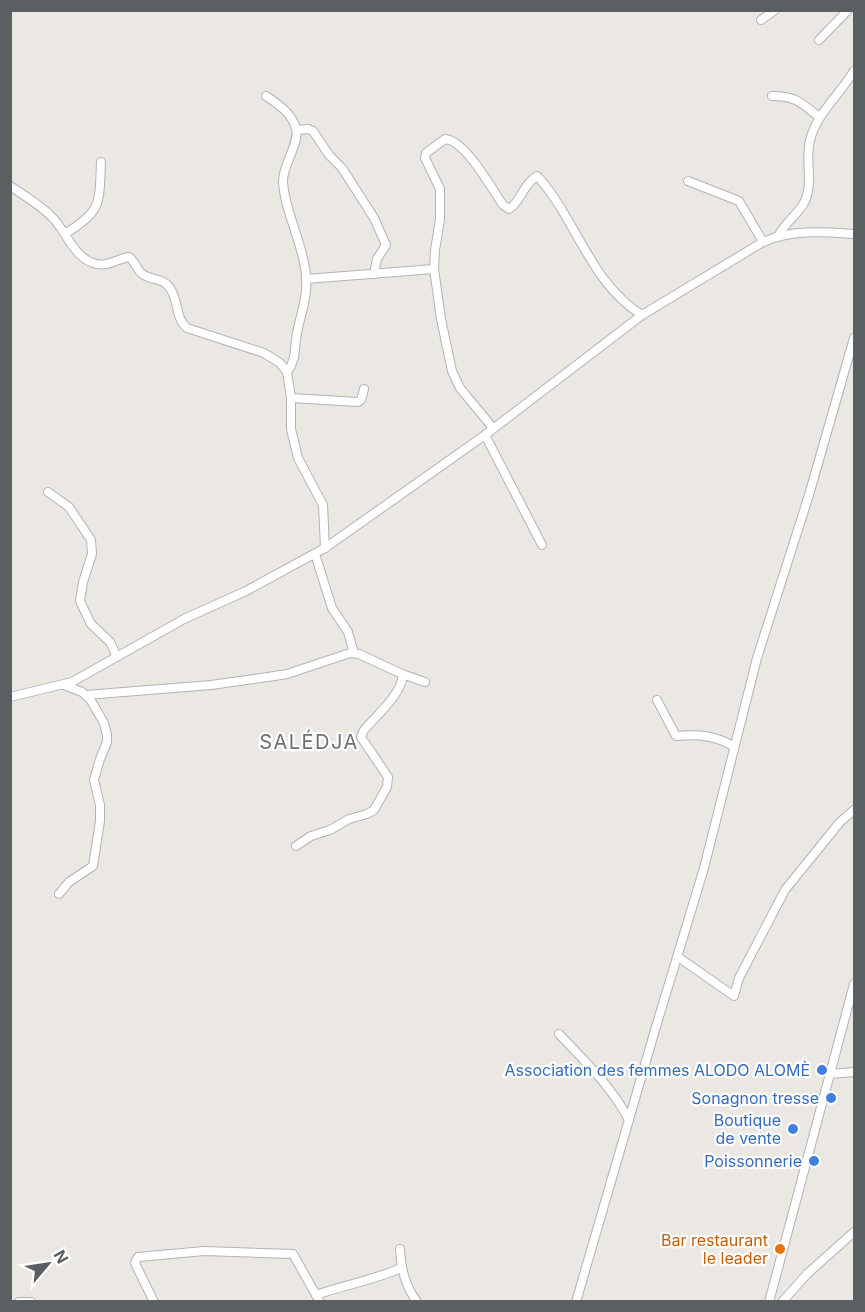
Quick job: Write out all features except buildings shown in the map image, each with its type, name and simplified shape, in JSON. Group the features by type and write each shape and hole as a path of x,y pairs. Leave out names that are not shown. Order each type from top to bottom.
{"street":[{"path":"761,20 775,10"},
{"path":"819,39 848,10"},
{"path":"779,235 800,210 809,188 809,146 819,117 855,71"},
{"path":"266,96 284,109 297,130 283,182 303,257 306,279 305,306 296,335 295,359 287,372"},
{"path":"772,96 790,96 819,117"},
{"path":"297,130 313,131 329,155 342,168 375,218 386,245 377,258 374,274"},
{"path":"493,428 454,377 441,319 434,269 440,219 440,191 425,155 447,139 456,143 474,163 506,209 513,207 529,181 537,176 555,198 607,284 626,304 642,315"},
{"path":"66,233 86,220 97,207 101,162"},
{"path":"688,181 739,201 763,242"},
{"path":"10,186 37,204 66,233 80,255 91,262 108,264 129,257 141,273 167,284 172,292 181,322 187,328 264,353 280,363 287,372 291,398 291,429 298,458 323,505 325,548"},
{"path":"10,698 64,685 82,677 184,620 246,591 325,548 485,435 642,315 763,242 779,235 801,233 855,234"},
{"path":"306,279 434,269"},
{"path":"576,1302 704,868 764,636 812,485 855,338"},
{"path":"291,398 358,402 361,400 364,389"},
{"path":"485,435 542,545"},
{"path":"48,492 69,507 91,540 92,554 81,589 80,601 91,624 110,642 117,657"},
{"path":"315,554 332,608 348,632 354,653"},
{"path":"64,685 87,695 198,686 287,674 340,655 354,653 424,681"},
{"path":"296,846 311,836 374,810 383,796 389,782 388,777 361,737 364,730 398,691 403,681 402,674"},
{"path":"59,894 69,882 93,866 100,821 100,805 94,780 107,742 107,735 104,723 87,695"},
{"path":"657,699 676,736 684,734 711,736 734,747"},
{"path":"678,957 734,996 739,978 785,890 840,822 855,810"},
{"path":"769,1302 855,984"},
{"path":"559,1034 612,1092 629,1120"},
{"path":"830,1074 855,1072"},
{"path":"782,1302 807,1274 855,1232"},
{"path":"400,1249 401,1268 409,1291 417,1302"},
{"path":"154,1302 135,1263 138,1257 204,1251 293,1254 318,1298 353,1283 382,1276 401,1268"},
{"path":"19,1302 31,1302"}],"place":[{"name":"Association des femmes ALODO ALOMÈ","path":"822,1070"},
{"name":"Sonagnon tresse","path":"831,1098"},
{"name":"Boutique de vente","path":"793,1129"},
{"name":"Poissonnerie","path":"814,1161"},
{"name":"Bar restaurant le leader","path":"780,1249"}],"district":[{"name":"SALÉDJA","path":"309,742"}]}
